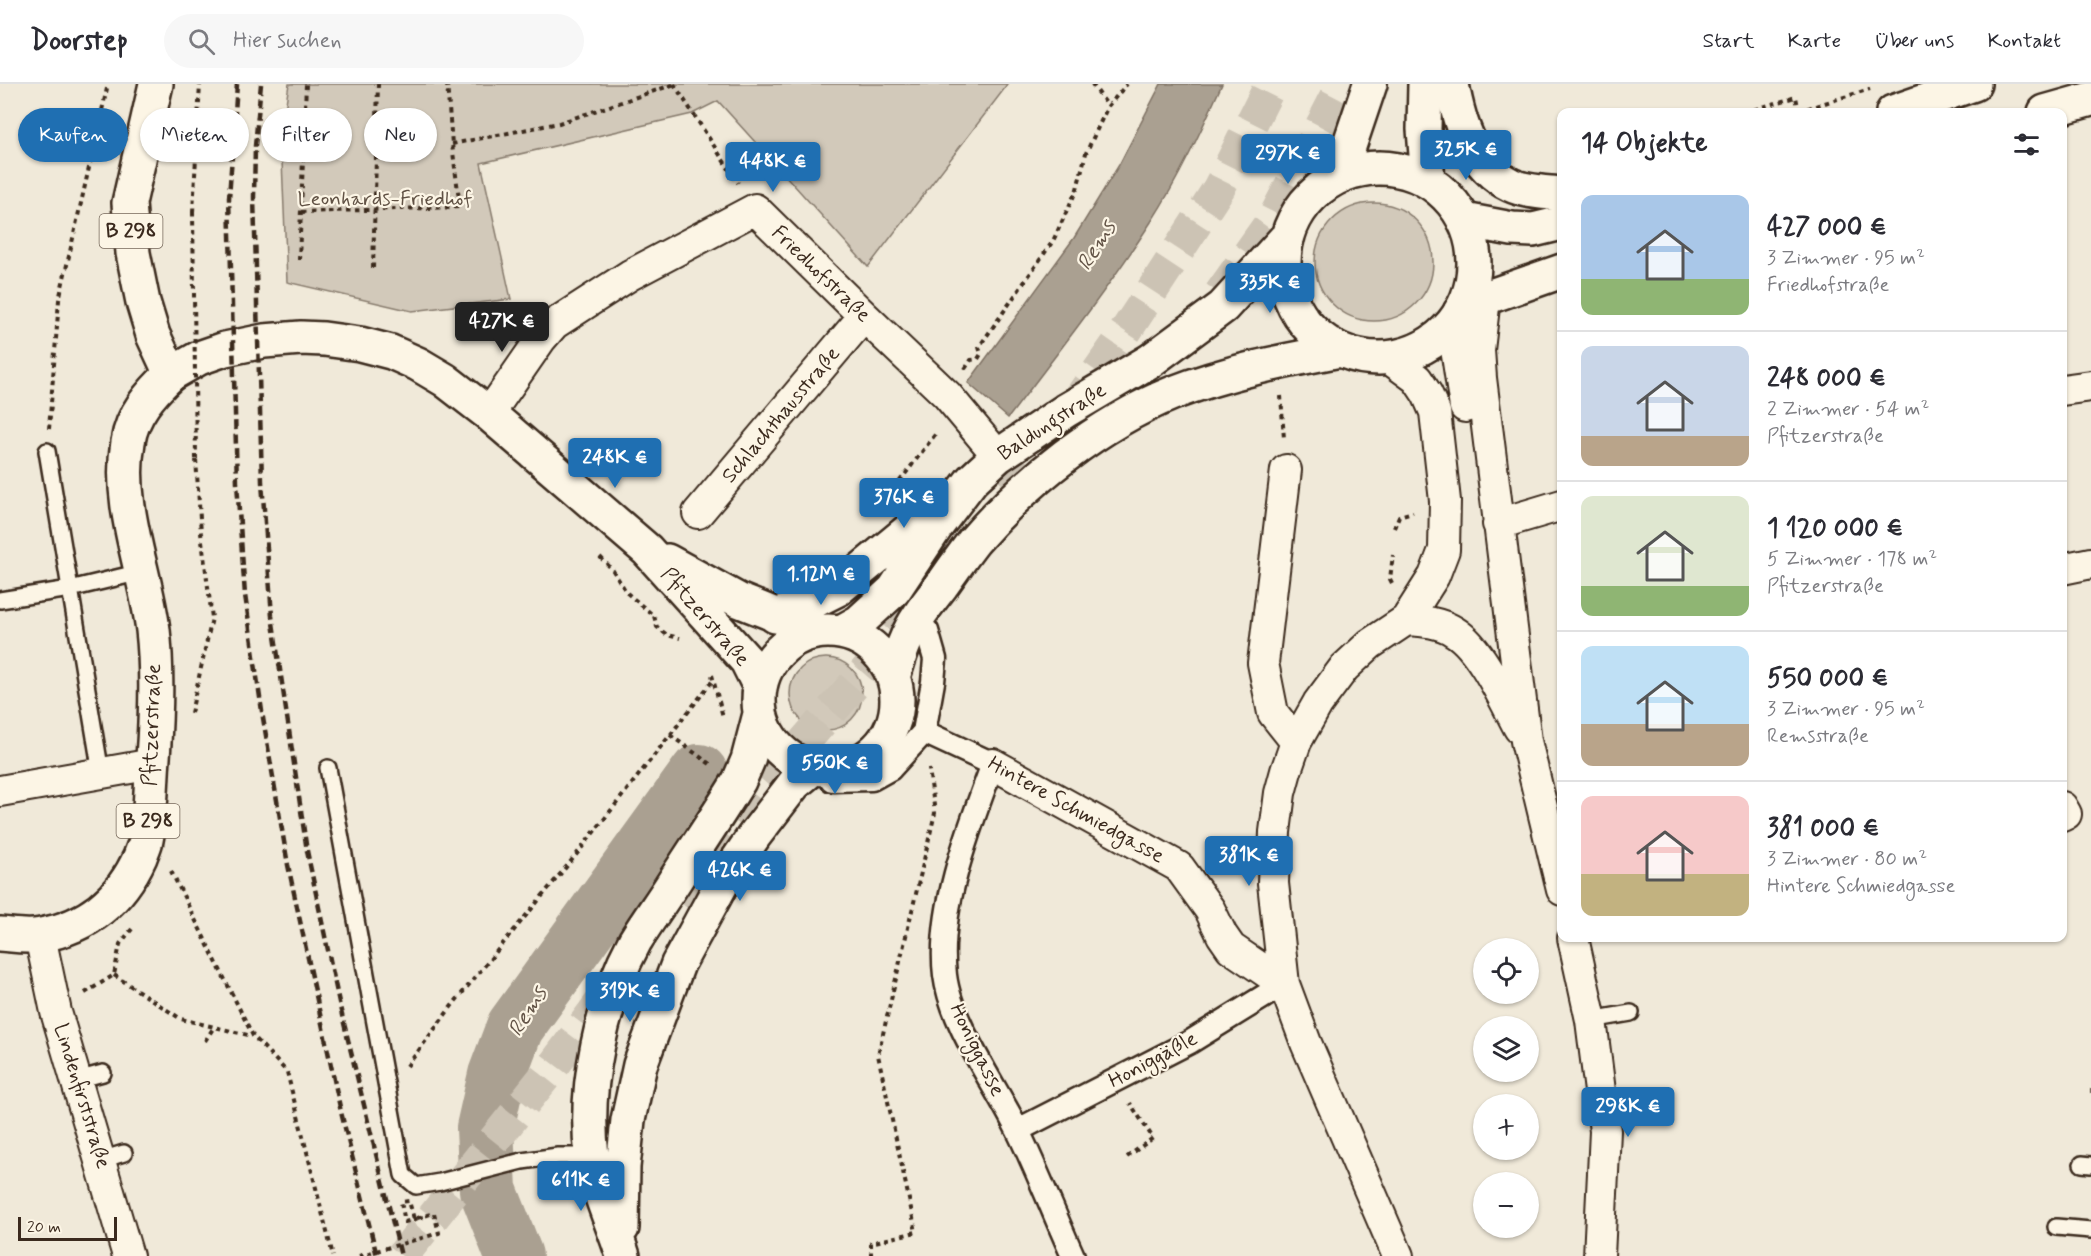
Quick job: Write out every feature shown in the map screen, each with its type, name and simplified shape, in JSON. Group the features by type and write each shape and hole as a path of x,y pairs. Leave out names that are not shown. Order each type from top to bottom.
{"main road":[{"name":"B 298","path":"156,84 129,203 133,253 143,302 153,335 171,374"},
{"path":"1339,176 1370,84"},
{"path":"1425,84 1424,129 1428,181"},
{"path":"1452,84 1467,140 1477,157 1497,176 1512,186 1557,193"},
{"path":"1883,100 1974,84"},
{"path":"2061,108 2086,102"},
{"path":"1466,311 1472,280 1472,248 1464,220 1447,198 1428,181 1406,171 1364,169 1339,176 1317,191 1298,214 1288,237 1284,256 1288,292 1295,308 1306,324 1321,338 1340,350 1364,357 1387,357 1414,351 1434,340 1466,311 1557,273"},
{"path":"1464,220 1512,229 1533,230 1557,224"},
{"name":"Baldungstraße","path":"830,632 859,622 894,590 936,527 972,480 998,456 1065,411 1150,361 1223,307 1288,237"},
{"name":"Pfitzerstraße","path":"40,936 68,927 94,914 114,898 131,876 146,841 156,708 155,664 153,629 133,535 125,480 128,440 137,414 154,390 171,374 199,358 225,349 264,341 324,339 381,349 418,364 445,380 489,414 647,550 747,660 760,700"},
{"name":"Baldungstraße","path":"893,677 905,642 917,618 973,542 1048,470 1096,434 1172,394 1219,376 1340,350"},
{"path":"775,616 838,589 972,480"},
{"name":"Pfitzerstraße","path":"647,550 738,600 775,616 830,632"},
{"path":"830,632 864,640 881,655 893,677 897,700 893,724 881,745 872,754 850,766 794,784 780,800 722,883 678,964 640,1065 628,1120 623,1167 622,1255 597,1179 592,1156 590,1117 596,1056 606,1011 621,972 636,940 739,781 748,760 765,672 772,658 789,642 803,635 830,632"},
{"path":"760,700 771,740 780,750 801,764 823,774"},
{"name":"B 298","path":"0,934 40,936"},
{"path":"596,1056 602,1051 623,1047 638,1056 640,1065"}],"street":[{"name":"Friedhofstraße","path":"489,414 554,324 630,275 755,209 947,395 998,456"},
{"path":"1466,311 1474,471 1488,510 1497,524"},
{"path":"1466,311 1479,350 1480,378 1497,524 1526,741 1557,869"},
{"name":"Schlachthausstraße","path":"698,513 864,316"},
{"path":"1387,357 1417,379 1435,412 1445,501 1444,550 1434,576 1406,620 1384,633 1344,668 1318,702 1296,742 1283,782 1275,832 1273,883 1284,984 1306,1043 1398,1256"},
{"path":"2067,389 2091,386"},
{"path":"1286,470 1263,663 1273,713 1296,742"},
{"path":"1497,524 1557,506"},
{"path":"2067,568 2091,563"},
{"path":"1406,620 1440,625 1455,632 1471,645 1526,741"},
{"path":"1471,645 1512,625"},
{"path":"823,774 872,779 890,769 924,732 935,659 927,631"},
{"name":"Hintere Schmiedgasse","path":"924,732 993,764 1179,867 1210,910 1231,948 1284,984"},
{"path":"0,790 153,764"},
{"name":"Honiggasse","path":"993,764 952,887 944,933 945,976 956,1014 1018,1130 1072,1256"},
{"name":"Lindenfirststraße","path":"40,936 56,1012 90,1077 113,1156 128,1256"},
{"path":"1574,942 1591,1020 1605,1131 1602,1256"},
{"name":"Honiggäßle","path":"1018,1130 1190,1042 1284,984"}],"lane":[{"path":"47,451 101,773"},
{"path":"0,600 70,589 141,572"},
{"path":"328,768 403,1175 416,1186 522,1161 558,1156 592,1156"},
{"path":"1591,1020 1630,1013"},
{"path":"2056,1227 2091,1230"}],"path":[{"path":"47,451 59,300 108,84"},
{"path":"188,724 212,618 201,533 196,459 193,212 200,84"},
{"path":"299,260 306,84"},
{"path":"373,268 378,84"},
{"path":"301,212 460,207 447,84"},
{"path":"452,144 559,123 674,84 755,209"},
{"path":"1092,84 1108,106"},
{"path":"959,377 971,360 978,359 981,354 979,347 1053,241 1077,189 1086,153 1108,106 1127,84"},
{"path":"1759,108 1796,97 1798,108"},
{"path":"1827,108 1883,100"},
{"path":"1278,362 1286,470"},
{"path":"872,518 944,423"},
{"path":"597,554 612,569 627,593 654,616 657,627 667,635 678,636 685,641"},
{"path":"708,670 714,678 723,711 723,720"},
{"path":"387,1092 454,1003 576,855 714,678"},
{"path":"871,1256 871,1243 916,1233 878,1055 935,813 924,732"},
{"path":"670,734 718,770"},
{"path":"171,871 253,1036 287,1072 333,1256"},
{"path":"114,975 182,1019 253,1036"},
{"path":"205,1041 214,1027"},
{"path":"1116,1080 1153,1138 1127,1157"},
{"path":"359,1256 439,1233 434,1213 414,1218 409,1201 401,1203 405,1222 423,1217"}],"green space":[{"name":"Leonhards-Friedhof","path":"289,84 1008,84 868,267 718,101 692,114 481,163 511,299 412,311 287,282 282,162 352,162 352,108 285,108"},
{"path":"1374,203 1397,207 1416,220 1429,239 1433,262 1429,285 1416,304 1397,317 1374,321 1351,317 1332,304 1319,285 1315,262 1319,239 1332,220 1351,207"},
{"path":"826,658 846,664 856,674 862,694 856,714 846,724 826,730 806,724 796,714 790,694 796,674 806,664"}],"water":[{"path":"1161,84 1222,84 1180,172 1151,222 1099,297 1008,418 968,383 1074,238 1119,165"}],"waterway":[{"name":"Rems","path":"514,1256 488,1190 485,1128 497,1075 515,1027 699,773"}],"tunnel":[{"path":"1011,491 1051,439 1118,343 1219,188 1271,84"},
{"path":"1220,294 1274,218 1337,96 1340,84"},
{"path":"678,901 758,795 913,617"},
{"path":"402,1256 551,1069 614,985"}],"railway":[{"path":"237,84 229,198 237,483 245,595 288,865 341,1112 377,1256"},
{"path":"261,84 255,146 254,197 262,482 272,616 307,851 340,1007 401,1256"}]}
